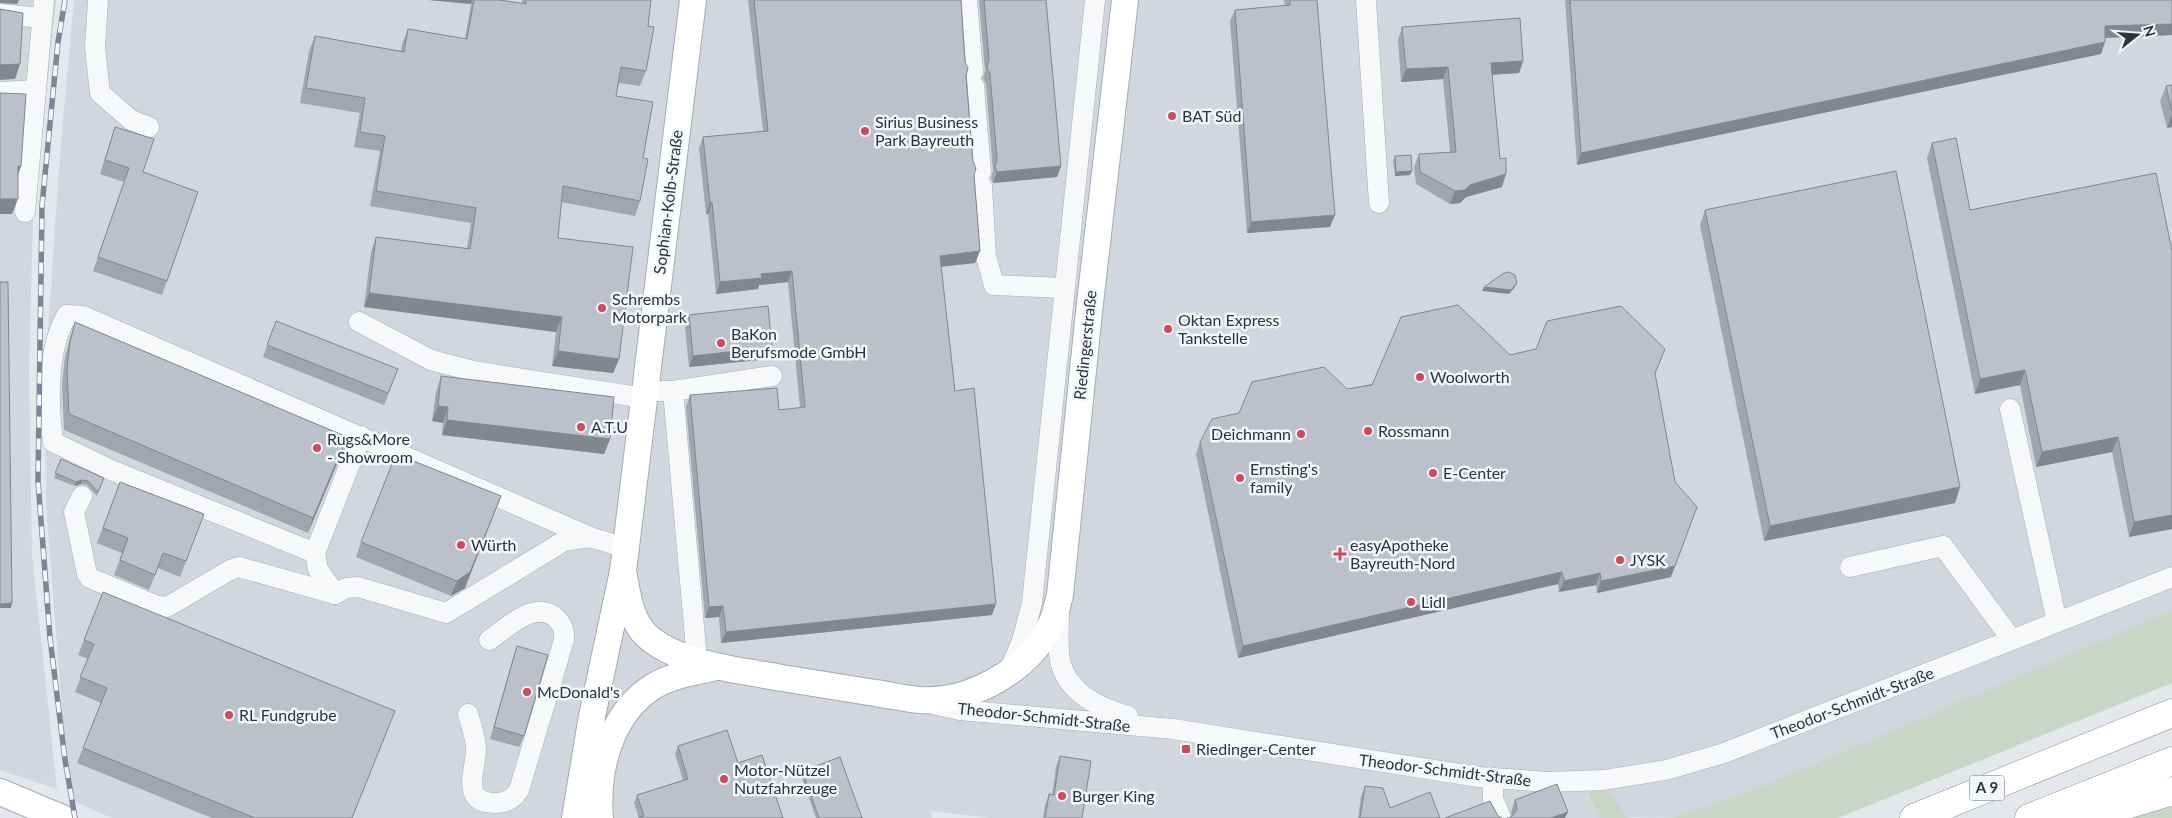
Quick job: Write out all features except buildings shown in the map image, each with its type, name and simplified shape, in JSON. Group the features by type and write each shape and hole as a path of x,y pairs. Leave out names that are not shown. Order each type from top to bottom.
{"highway":[{"name":"A 9","path":"1914,818 2172,713"},
{"path":"2029,818 2172,760"},
{"path":"2074,818 2172,791"}],"main road":[{"name":"Riedingerstraße","path":"922,700 956,696 996,681 1008,674 1038,645 1051,625 1060,595 1088,312 1124,0"},
{"name":"Sophian-Kolb-Straße","path":"575,818 592,716 625,560 693,2"},
{"path":"625,560 634,613 644,633 662,647 708,663"},
{"path":"600,818 600,776 609,744 622,718 636,700 654,686 708,663"},
{"name":"Theodor-Schmidt-Straße","path":"708,663 922,700"},
{"path":"0,792 62,818"}],"street":[{"path":"98,0 95,47 100,94 131,120 148,127"},
{"path":"967,0 982,179 986,256 994,285 1064,288"},
{"name":"Riedingerstraße","path":"1008,674 1022,641 1032,604 1094,0"},
{"path":"1366,0 1379,203"},
{"path":"0,14 43,9 25,212"},
{"path":"0,92 36,90"},
{"path":"315,552 111,470 53,442 49,411 50,379 60,328 67,315 83,316 361,436 590,538 625,560"},
{"path":"359,322 431,360 473,371 645,395 772,376"},
{"path":"673,391 708,663"},
{"path":"2010,409 2058,622"},
{"path":"335,594 318,569 315,552 361,436"},
{"path":"82,496 74,512 87,574 90,578 157,606 167,607 230,570 239,567 335,594 346,588 358,587 446,613 564,541 590,538"},
{"path":"1850,567 1943,546 2012,640"},
{"name":"Theodor-Schmidt-Straße","path":"922,700 960,710 1173,729 1339,757 1493,778 1549,782 1604,780 1666,770 1724,753 2172,577"},
{"path":"1060,595 1059,654 1063,672 1074,688 1087,700 1104,709 1173,729"},
{"path":"468,714 476,748 472,788 478,798 486,802 506,802 519,790 564,640 564,632 560,623 552,616 540,611 526,615 489,640"},
{"path":"1493,778 1493,799 1501,818"}],"shaded area":[{"path":"0,0 56,0 33,218 29,371 32,555 57,789 0,770"},
{"path":"74,0 2172,0 2172,610 1811,765 1753,789 1671,818 1627,817 1587,793 1599,818 992,818 931,811 932,818 112,818 75,802 66,760 46,504 45,374 60,154"}],"green space":[{"path":"2172,610 2172,683 1838,818 1671,818 1753,789 1811,765"},
{"path":"1608,791 1627,817 1634,818 1599,818 1587,792"},
{"path":"2172,800 2172,818 2112,818"}],"railway":[{"path":"65,0 58,42 42,206 38,481 50,638 65,760 75,818"}],"place":[{"name":"BAT Süd","path":"1172,116"},
{"name":"Sirius Business Park Bayreuth","path":"865,131"},
{"name":"Schrembs Motorpark","path":"602,308"},
{"name":"Oktan Express Tankstelle","path":"1168,329"},
{"name":"BaKon Berufsmode GmbH","path":"721,343"},
{"name":"Woolworth","path":"1420,377"},
{"name":"A.T.U","path":"581,427"},
{"name":"Rossmann","path":"1368,431"},
{"name":"Deichmann","path":"1301,434"},
{"name":"Rugs&More - Showroom","path":"317,448"},
{"name":"E-Center","path":"1433,473"},
{"name":"Ernsting's family","path":"1240,478"},
{"name":"Würth","path":"461,545"},
{"name":"easyApotheke Bayreuth-Nord","path":"1340,554"},
{"name":"JYSK","path":"1620,560"},
{"name":"Lidl","path":"1411,602"},
{"name":"McDonald's","path":"527,692"},
{"name":"RL Fundgrube","path":"229,715"},
{"name":"Riedinger-Center","path":"1186,749"},
{"name":"Motor-Nützel Nutzfahrzeuge","path":"724,779"},
{"name":"Burger King","path":"1062,796"}]}
